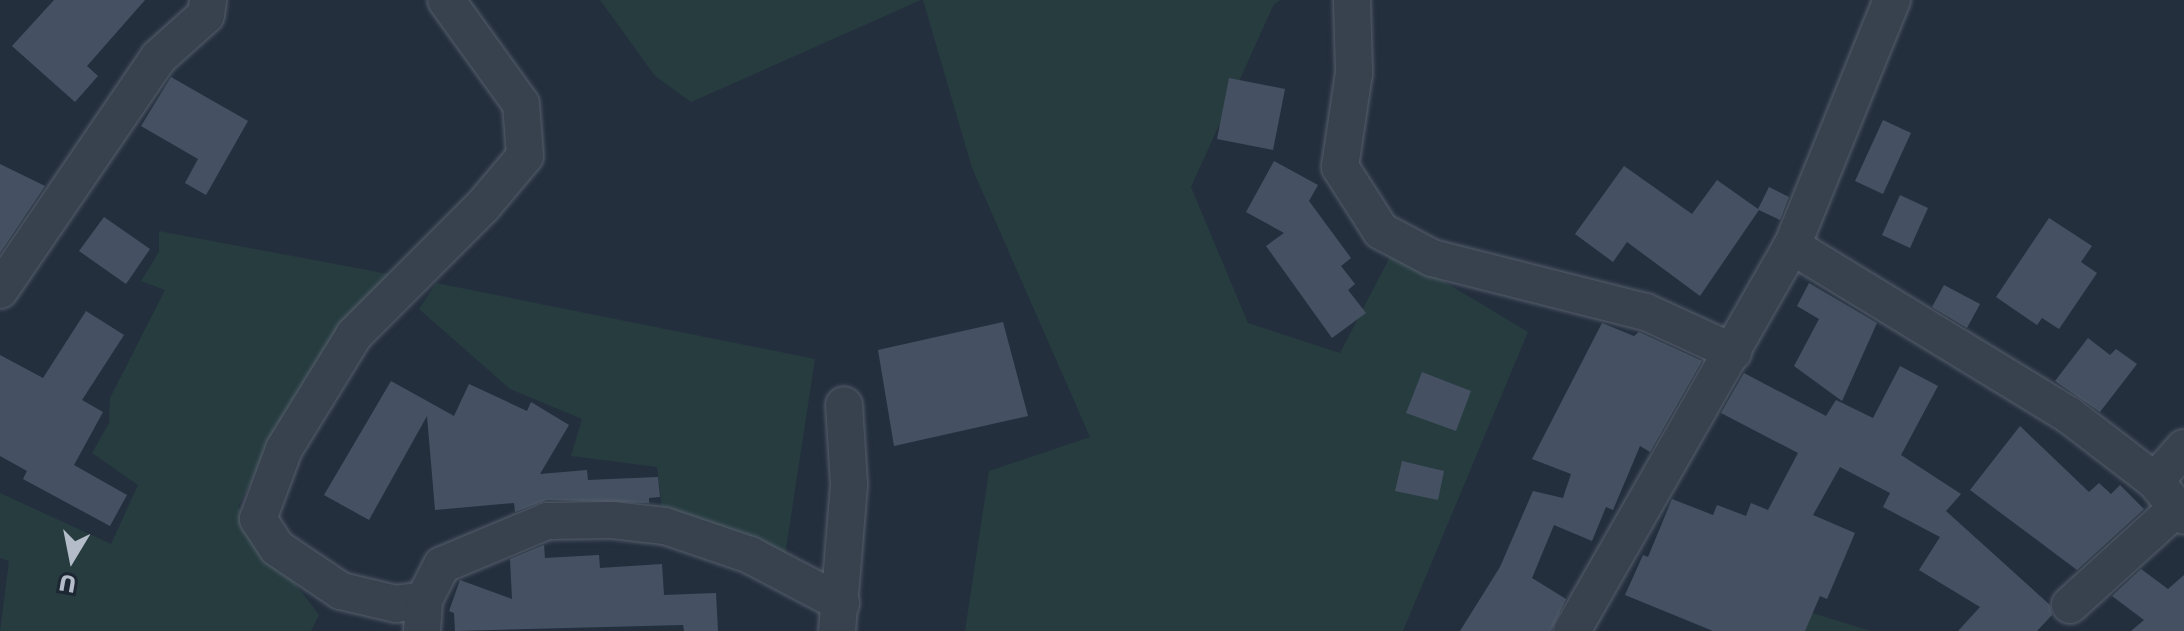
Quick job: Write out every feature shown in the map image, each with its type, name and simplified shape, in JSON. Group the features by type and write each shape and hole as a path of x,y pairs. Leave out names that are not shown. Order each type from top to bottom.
{"street":[{"path":"0,290 158,58 206,15 208,0"},
{"path":"446,0 521,104 525,156 483,206 354,335 284,449 258,519 277,548 341,591 396,604 423,615 442,565 474,547 547,521 612,520 665,526 750,555 839,617"},
{"path":"1352,0 1354,73 1340,167 1381,231 1432,258 1646,312 1733,352"},
{"path":"1572,631 1792,246 1892,0"},
{"path":"1792,246 2069,415 2172,502"},
{"path":"839,617 849,484 844,405"},
{"path":"2070,605 2172,502 2184,448"}],"green space":[{"path":"600,0 921,0 691,102 655,76"},
{"path":"923,0 1281,0 1274,4 1191,187 1248,323 1340,353 1393,251 1528,332 1403,631 965,631 989,471 1090,437 972,168"},
{"path":"159,231 394,275 288,411 238,507 319,615 311,631 0,631 9,561 0,558 0,493 111,544 138,485 92,453 109,423 110,398 165,290 141,281 159,252"},
{"path":"436,283 815,359 784,562 662,509 657,467 571,456 582,419 510,389 419,309"},
{"path":"1809,612 1871,631 1796,631"}],"building":[{"path":"54,0 145,0 87,66 98,76 75,102 12,46"},
{"path":"171,77 248,121 206,195 185,183 198,159 141,126"},
{"path":"1229,78 1285,89 1273,150 1217,139"},
{"path":"1883,120 1911,133 1883,194 1855,181"},
{"path":"1274,161 1318,185 1309,201 1351,258 1341,266 1355,284 1348,290 1366,313 1332,338 1266,246 1284,233 1246,212"},
{"path":"0,164 45,186 0,253"},
{"path":"1624,166 1692,214 1717,180 1758,209 1769,187 1789,197 1780,220 1759,210 1700,296 1627,242 1613,262 1575,234"},
{"path":"1900,195 1928,208 1910,248 1882,235"},
{"path":"104,217 150,249 126,284 79,251"},
{"path":"2049,218 2092,246 2081,262 2097,273 2059,329 2042,318 2037,325 1996,297"},
{"path":"1809,283 1877,323 1842,401 1794,366 1819,319 1797,306"},
{"path":"1944,285 1980,304 1967,328 1932,307"},
{"path":"86,311 124,335 82,400 103,412 74,465 127,495 110,526 23,479 27,471 0,456 0,355 43,378"},
{"path":"1003,322 1028,416 894,446 878,350"},
{"path":"1602,323 1634,336 1639,332 1702,361 1650,452 1640,446 1613,510 1606,507 1592,541 1554,525 1532,578 1566,599 1551,631 1460,631 1500,567 1533,491 1563,498 1571,474 1532,459"},
{"path":"2088,338 2110,355 2116,349 2137,364 2100,412 2055,381"},
{"path":"1900,366 1938,386 1901,455 1961,494 1946,511 2050,605 2052,615 2037,631 1958,631 1980,607 1919,570 1940,537 1883,507 1890,493 1840,467 1813,515 1855,533 1827,599 1820,596 1805,631 1713,631 1625,595 1643,555 1648,557 1672,499 1713,515 1717,505 1746,516 1751,503 1768,510 1798,453 1721,413 1744,373 1826,416 1836,400 1873,418"},
{"path":"1422,372 1471,391 1456,431 1406,413"},
{"path":"391,381 454,416 469,384 527,411 531,402 569,425 540,474 587,470 588,480 658,477 660,497 649,498 649,503 547,500 515,512 514,503 435,510 427,416 369,520 324,495"},
{"path":"2020,426 2089,492 2099,483 2111,494 2120,485 2144,509 2077,570 1970,490"},
{"path":"1402,461 1444,471 1438,500 1395,491"},
{"path":"544,545 545,558 599,555 600,568 662,564 664,595 716,593 718,631 684,631 683,625 455,631 454,613 449,611 460,580 512,599 510,559"},
{"path":"2141,569 2168,589 2184,575 2184,631 2131,631 2144,620 2112,596"}]}
